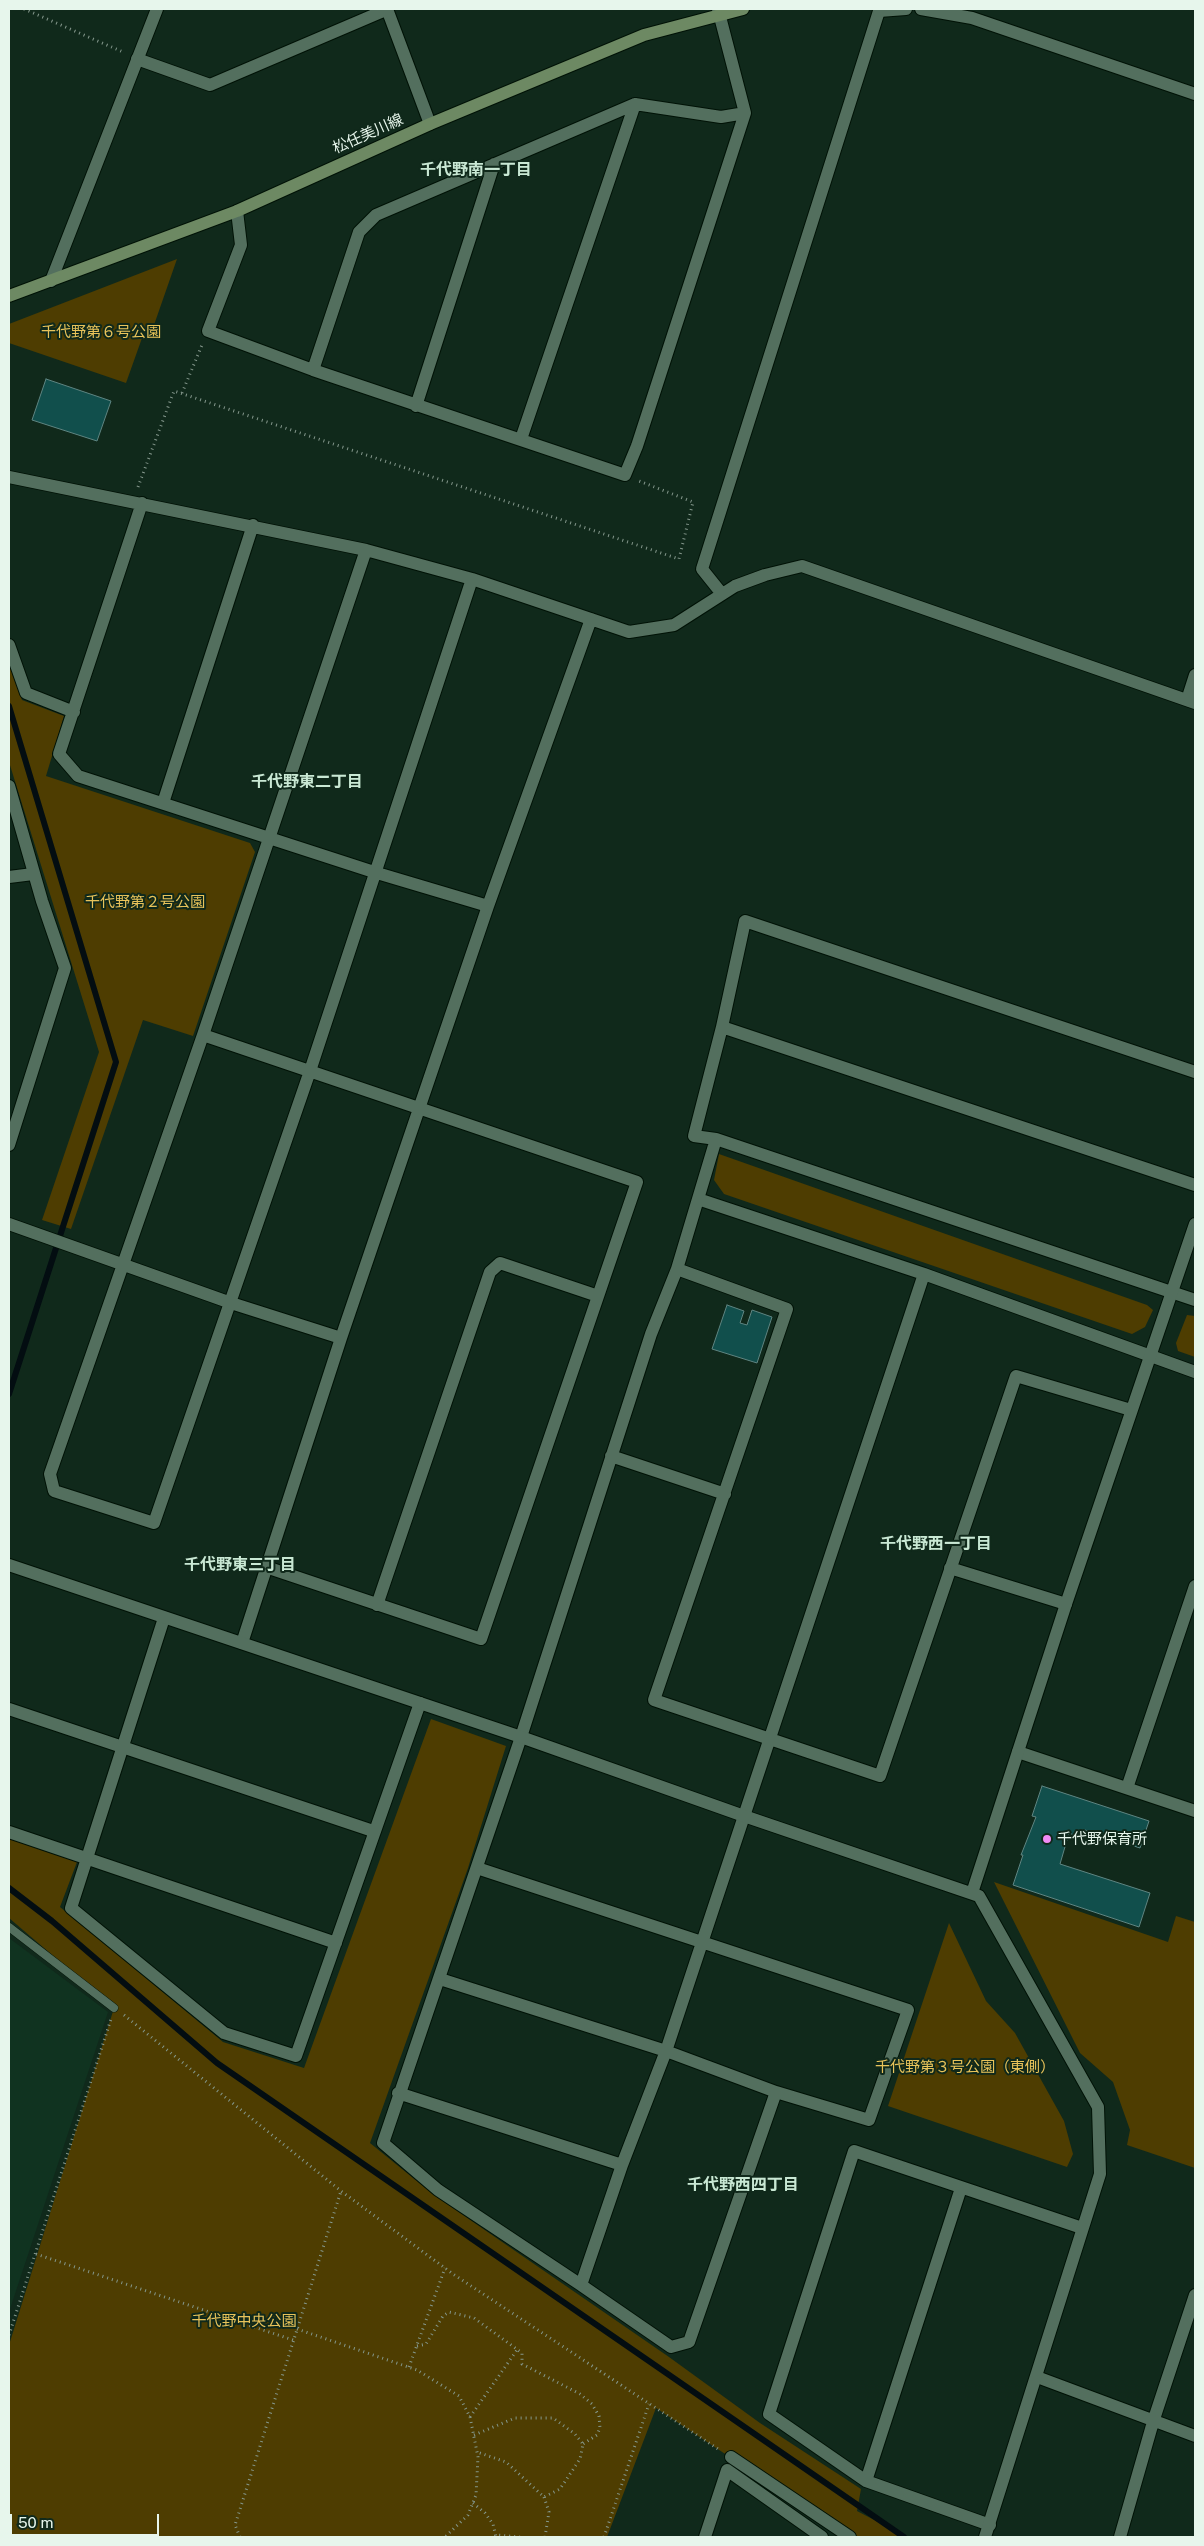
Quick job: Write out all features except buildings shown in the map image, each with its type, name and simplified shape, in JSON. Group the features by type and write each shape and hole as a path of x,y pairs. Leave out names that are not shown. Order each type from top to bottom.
{"main road":[{"name":"松任美川線","path":"9,296 238,211 430,124 644,35 719,11 743,9"}],"street":[{"path":"51,281 156,9"},
{"path":"137,58 210,85 387,9 430,124"},
{"path":"722,594 702,569 879,11 906,9"},
{"path":"921,9 972,18 1195,94"},
{"path":"238,211 241,245 208,331 416,406 522,439 625,475 637,446 746,113 719,11"},
{"path":"314,370 359,232 376,215 635,104 721,117 746,113"},
{"path":"522,439 635,104"},
{"path":"416,406 494,164"},
{"path":"9,476 254,525 366,550 472,579 629,632 674,624 735,586 765,575 802,566 1191,701 1195,676"},
{"path":"138,502 74,712 59,754 78,776 376,873 488,906"},
{"path":"163,803 254,525"},
{"path":"366,550 202,1035 50,1474 54,1491 154,1523 310,1071 472,579"},
{"path":"242,1643 341,1338 488,906 591,619"},
{"path":"9,645 26,693 74,712"},
{"path":"9,786 34,874 65,968 9,1146"},
{"path":"9,877 34,874"},
{"path":"1195,1072 745,921 722,1027 694,1136 716,1139 1195,1300"},
{"path":"722,1027 1195,1185"},
{"path":"202,1035 637,1182 480,1640 266,1567"},
{"path":"716,1139 676,1269 611,1456 521,1737 440,1979 398,2093 383,2143 438,2190 671,2347 690,2342 776,2092"},
{"path":"698,1199 924,1274 1195,1372"},
{"path":"9,1224 231,1303 341,1338"},
{"path":"972,1893 1066,1604 1195,1224"},
{"path":"377,1605 490,1272 500,1263 598,1296"},
{"path":"676,1269 787,1309 654,1700 768,1740 880,1776 1016,1376 1131,1410"},
{"path":"581,2285 622,2165 666,2051 703,1942 768,1740 924,1274"},
{"path":"611,1456 725,1494"},
{"path":"9,1565 521,1737 979,1896 1098,2107 1100,2174 986,2537"},
{"path":"950,1568 1066,1604"},
{"path":"1127,1788 1195,1586"},
{"path":"164,1618 71,1908 224,2033 296,2056 373,1831 420,1703"},
{"path":"9,1709 373,1831"},
{"path":"1018,1752 1195,1811"},
{"path":"9,1832 336,1943"},
{"path":"440,1979 666,2051 776,2092 869,2120 908,2010 477,1868"},
{"path":"398,2093 622,2165"},
{"path":"990,2525 866,2481 769,2414 854,2152 1082,2228"},
{"path":"866,2481 960,2188"},
{"path":"1120,2537 1153,2422 1195,2294"},
{"path":"1037,2377 1153,2422 1195,2436"},
{"path":"730,2457 850,2537"},
{"path":"705,2537 727,2470 822,2537"}],"lane":[{"path":"9,1927 114,2008"}],"path":[{"path":"24,9 137,58"},
{"path":"182,393 208,331"},
{"path":"138,502 174,391 679,559 693,502 625,475"},
{"path":"9,2335 114,2008 341,2191 445,2268 730,2457"},
{"path":"240,2537 235,2525 341,2191"},
{"path":"36,2254 293,2340"},
{"path":"409,2367 445,2268"},
{"path":"417,2346 426,2344 443,2316 449,2312 474,2318 522,2353 522,2364 580,2394 592,2404 599,2416 600,2428 598,2435 583,2444 580,2459 560,2489 544,2497"},
{"path":"297,2329 409,2367 459,2396 470,2417 477,2452 476,2495 468,2515 446,2537"},
{"path":"470,2417 517,2350"},
{"path":"604,2537 649,2404"},
{"path":"474,2435 515,2418 553,2418 575,2434 583,2444"},
{"path":"477,2452 506,2462 544,2497 549,2512 545,2537"},
{"path":"472,2503 485,2513 493,2524 495,2537 520,2537"}],"shaded area":[{"path":"9,1938 108,2012 9,2312"}],"green space":[{"name":"千代野第６号公園","path":"177,259 154,325 147,324 126,383 9,343 9,324"},
{"name":"千代野第２号公園","path":"9,663 22,700 64,716 46,776 250,843 255,852 193,1036 143,1020 71,1229 42,1220 99,1052 9,762"},
{"path":"719,1154 1147,1305 1153,1310 1145,1327 1132,1334 724,1194 714,1180"},
{"path":"1187,1315 1195,1316 1195,1357 1178,1351 1176,1343"},
{"name":"千代野中央公園","path":"431,1719 506,1746 468,1868 370,2143 434,2195 669,2357 760,2423 861,2489 857,2511 907,2537 850,2537 656,2408 607,2537 9,2537 9,2345 114,2008 9,1918 9,1838 77,1862 60,1907 223,2042 304,2068"},
{"path":"994,1882 1168,1942 1176,1916 1195,1922 1195,2168 1127,2145 1130,2130 1113,2082 1080,2053"},
{"name":"千代野第３号公園（東側）","path":"949,1923 986,2001 1015,2033 1064,2121 1073,2154 1067,2167 888,2106"}],"waterway":[{"path":"9,706 116,1062 9,1394"},
{"path":"9,1888 52,1921 217,2063 904,2537"}],"place":[{"name":"千代野保育所","path":"1047,1839"}],"district":[{"name":"千代野南一丁目","path":"476,170"},
{"name":"千代野東二丁目","path":"307,782"},
{"name":"千代野西一丁目","path":"936,1544"},
{"name":"千代野東三丁目","path":"240,1565"},
{"name":"千代野西四丁目","path":"743,2185"}]}
